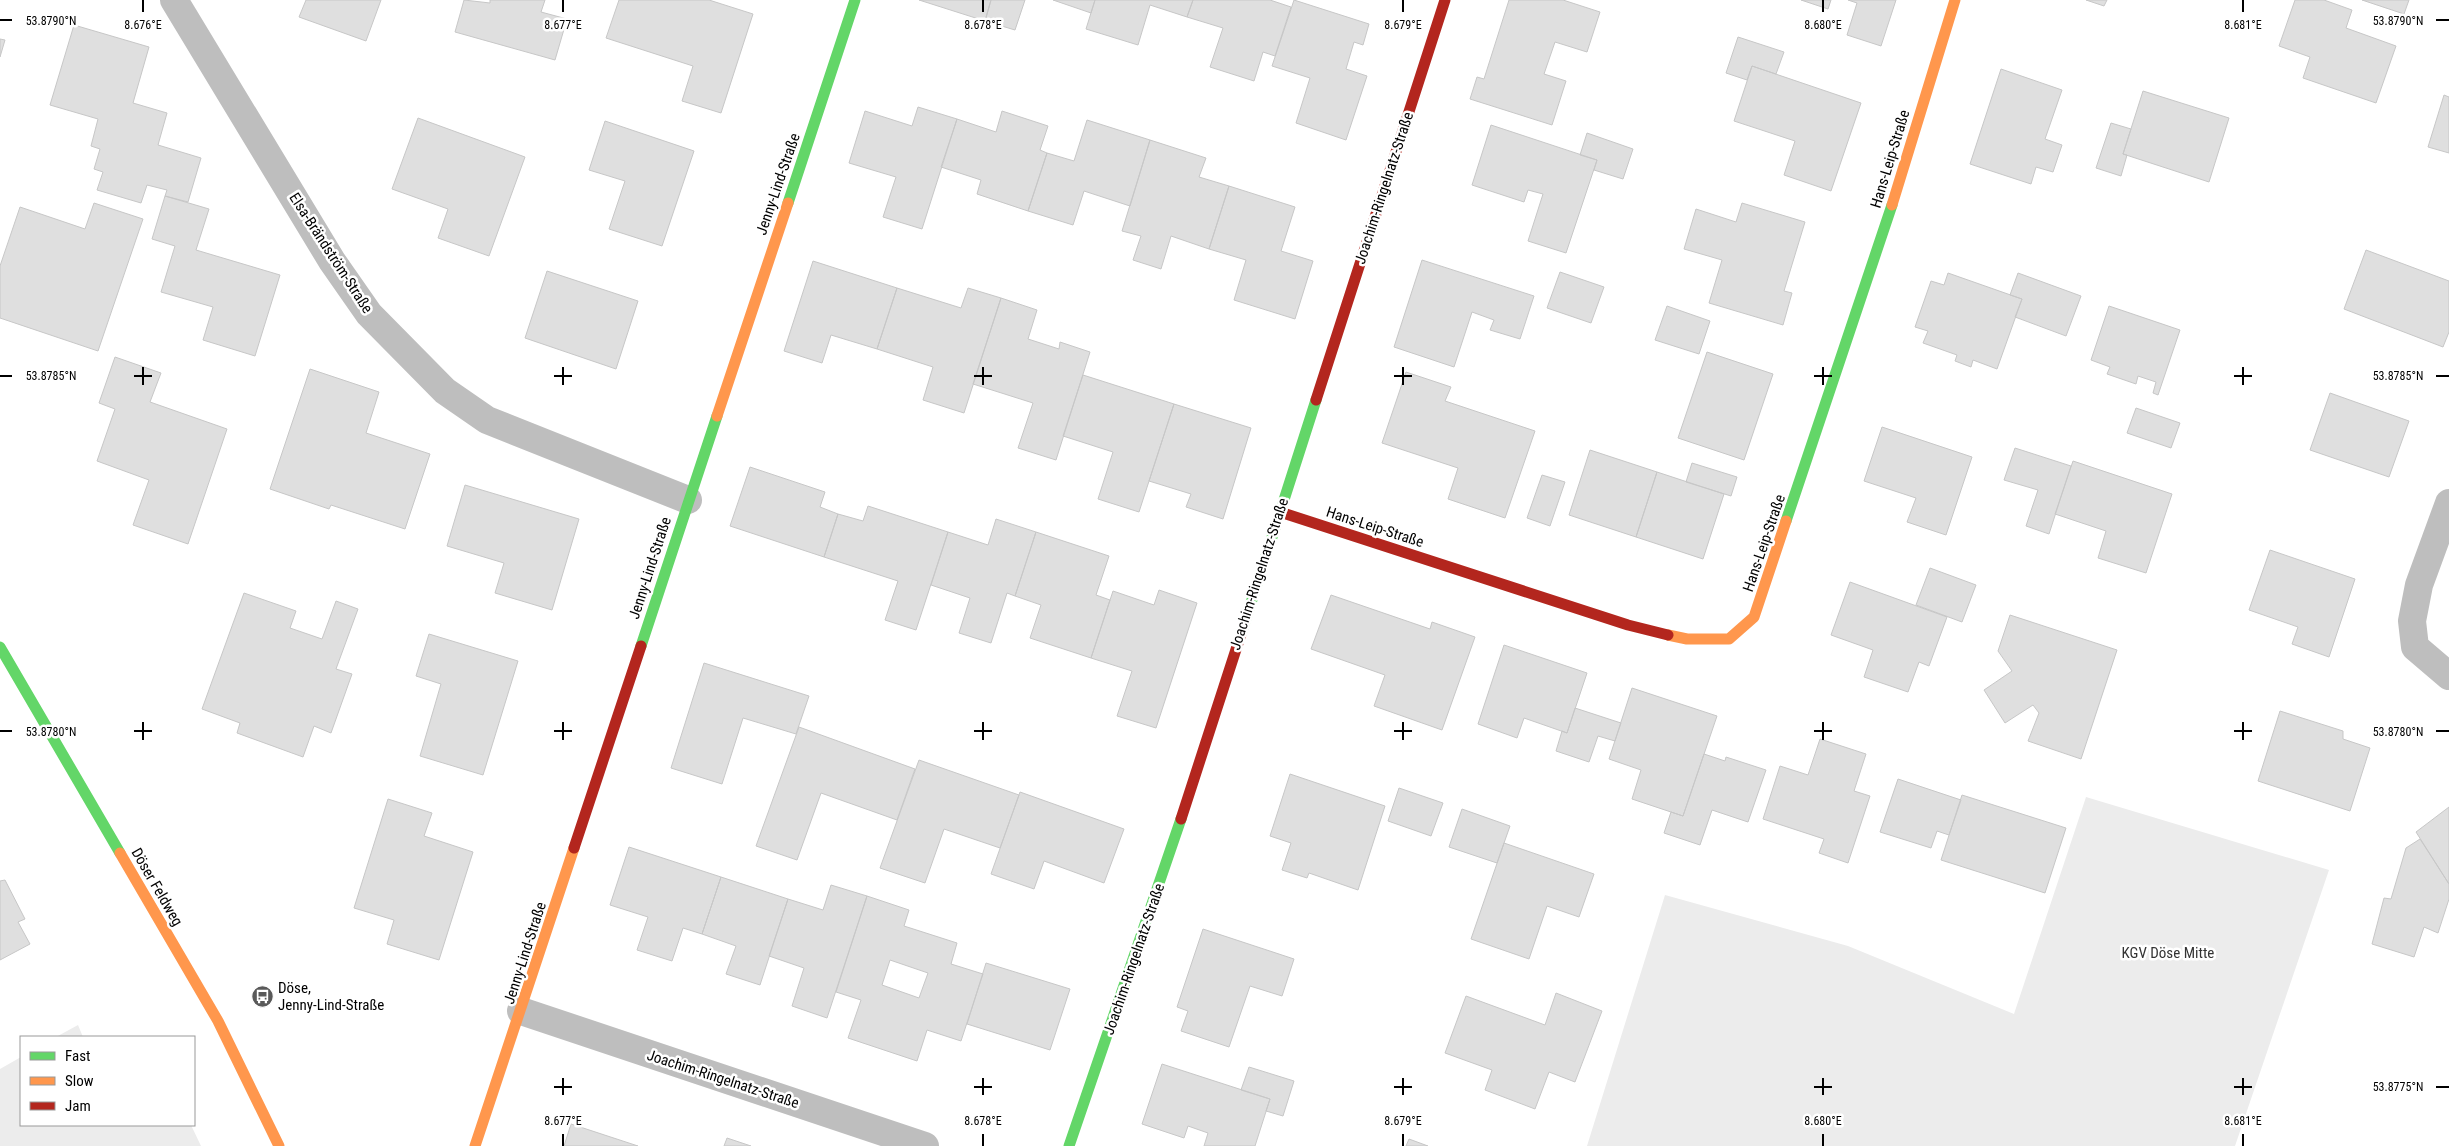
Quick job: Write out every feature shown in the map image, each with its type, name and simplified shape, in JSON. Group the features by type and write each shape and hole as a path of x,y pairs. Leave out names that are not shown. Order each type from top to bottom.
{"street":[{"name":"Elsa-Brändström-Straße","path":"174,0 332,261 369,314 445,391 487,420 688,500"},
{"name":"Jenny-Lind-Straße","path":"475,1146 522,1011 688,500 855,0"},
{"name":"Joachim-Ringelnatz-Straße","path":"1069,1146 1149,916 1444,0"},
{"name":"Hans-Leip-Straße","path":"1280,512 1628,624 1687,640 1728,640 1754,617 1764,589 1888,214 1955,0"},
{"path":"2449,503 2419,586 2412,621 2415,647 2449,676"},
{"name":"Döser Feldweg","path":"0,647 218,1021 279,1146"},
{"name":"Joachim-Ringelnatz-Straße","path":"522,1011 925,1146"}],"green space":[{"name":"KGV Döse Mitte","path":"2086,797 2329,870 2235,1146 1587,1146 1665,895 1848,946 2014,1014"},
{"path":"78,1025 83,1036 58,1036"},
{"path":"20,1058 20,1126 191,1126 201,1146 0,1146 0,1069"}],"building":[{"path":"306,0 381,0 366,41 299,17"},
{"path":"464,0 490,3 490,0 545,0 541,12 567,19 555,60 455,32"},
{"path":"619,0 709,0 753,14 721,113 682,101 693,66 606,38"},
{"path":"919,0 991,0 985,21"},
{"path":"991,0 1025,0 1015,30 985,21"},
{"path":"1053,0 1095,0 1091,13"},
{"path":"1095,0 1193,0 1187,17 1150,5 1138,45 1086,29"},
{"path":"1193,0 1270,0 1291,7 1275,56 1263,52 1254,81 1210,67 1223,28 1187,17"},
{"path":"1294,0 1369,24 1363,45 1354,42 1346,69 1367,76 1346,140 1296,123 1310,78 1272,66"},
{"path":"1509,0 1563,0 1600,12 1587,52 1555,42 1544,74 1566,81 1552,125 1470,99 1477,77 1484,79"},
{"path":"1801,0 1831,0 1828,9"},
{"path":"1848,0 1896,0 1881,46 1847,35 1857,3"},
{"path":"2086,0 2107,0 2104,6"},
{"path":"2295,0 2324,0 2352,10 2346,28 2396,46 2376,103 2303,78 2310,57 2279,46"},
{"path":"2362,0 2409,0 2404,14"},
{"path":"74,25 149,47 133,103 167,113 158,145 201,158 188,202 165,196 167,190 147,185 141,203 97,190 103,172 94,169 100,149 91,146 98,119 50,105"},
{"path":"1738,37 1784,52 1776,74 1752,66 1747,80 1726,73"},
{"path":"0,39 5,40 0,57"},
{"path":"1752,66 1861,103 1831,191 1784,175 1795,141 1734,121"},
{"path":"2001,69 2062,90 2045,139 2062,145 2053,172 2036,167 2031,184 1970,164"},
{"path":"2143,91 2229,118 2209,182 2123,154"},
{"path":"2444,95 2449,97 2449,153 2428,147"},
{"path":"918,107 957,119 922,229 883,217 896,177 849,163 865,111 912,126"},
{"path":"1002,111 1048,126 1040,150 1047,153 1028,211 977,194 981,180 941,167 957,119 996,132"},
{"path":"418,118 525,157 489,256 438,238 448,209 392,189"},
{"path":"1087,120 1150,140 1130,206 1084,191 1073,225 1028,211 1047,153 1074,161"},
{"path":"605,121 694,151 662,246 609,229 625,181 589,170"},
{"path":"2111,123 2131,129 2123,154 2127,155 2121,176 2096,168"},
{"path":"1491,125 1597,160 1566,253 1528,241 1543,194 1528,190 1524,202 1472,185"},
{"path":"1587,133 1633,149 1623,179 1594,170 1597,160 1580,155"},
{"path":"1150,140 1206,158 1199,177 1229,186 1209,249 1171,236 1161,269 1133,260 1141,236 1122,231"},
{"path":"1229,186 1295,207 1281,251 1313,261 1295,319 1234,300 1246,260 1209,249"},
{"path":"165,196 209,209 196,250 280,275 255,356 203,340 213,307 161,292 175,246 152,239"},
{"path":"94,203 143,219 98,351 0,318 0,266 20,207 85,229"},
{"path":"1742,203 1805,222 1784,291 1792,293 1783,325 1709,303 1722,260 1684,249 1696,209 1736,222"},
{"path":"2366,250 2449,281 2449,332 2443,347 2344,309"},
{"path":"1422,260 1534,296 1520,339 1490,330 1494,320 1472,312 1454,367 1394,347"},
{"path":"813,261 897,288 877,349 831,335 822,363 784,351"},
{"path":"547,271 638,301 616,369 525,338"},
{"path":"1560,272 1604,287 1591,323 1547,308"},
{"path":"1948,273 2022,299 1997,369 1973,360 1971,367 1955,361 1957,355 1923,343 1928,331 1915,327 1931,281 1944,285"},
{"path":"2018,273 2081,296 2066,336 2015,317 2022,299 2010,295"},
{"path":"897,288 961,308 968,288 1001,298 964,413 923,400 933,367 877,349"},
{"path":"1001,298 1037,310 1028,339 1059,349 1060,342 1090,352 1056,460 1018,448 1033,403 973,384"},
{"path":"1667,306 1710,321 1699,354 1655,340"},
{"path":"2109,306 2180,330 2158,395 2153,393 2156,382 2138,376 2136,384 2107,374 2110,367 2091,360"},
{"path":"1707,352 1773,374 1744,460 1678,438"},
{"path":"115,357 161,373 150,402 227,429 188,544 133,525 149,480 97,461 115,409 99,403"},
{"path":"310,369 379,392 366,433 430,454 405,529 331,505 329,509 270,489"},
{"path":"1406,372 1451,387 1445,401 1535,431 1505,518 1448,499 1458,468 1382,443"},
{"path":"1083,375 1174,404 1139,512 1098,499 1113,452 1063,436"},
{"path":"2330,393 2409,421 2389,477 2310,450"},
{"path":"1174,404 1251,428 1223,519 1186,507 1191,494 1149,481"},
{"path":"2136,408 2180,423 2171,448 2127,433"},
{"path":"1882,427 1972,457 1946,535 1907,522 1916,498 1864,481"},
{"path":"2015,448 2071,466 2049,534 2026,526 2038,490 2004,480"},
{"path":"1590,450 1657,472 1636,537 1569,515"},
{"path":"2073,461 2172,494 2146,573 2098,558 2106,531 2055,514"},
{"path":"1692,463 1737,477 1731,496 1686,482"},
{"path":"750,467 825,492 820,507 838,514 824,557 730,526"},
{"path":"1657,472 1724,494 1703,559 1636,537"},
{"path":"1542,475 1565,482 1550,526 1527,518"},
{"path":"465,485 579,519 552,610 495,593 504,563 447,546"},
{"path":"868,506 948,532 916,630 885,620 898,581 824,557 838,514 863,521"},
{"path":"996,519 1036,532 1015,596 1007,593 991,643 959,633 970,598 931,585 948,532 988,545"},
{"path":"1036,532 1109,556 1096,595 1110,600 1091,658 1030,638 1041,605 1015,596"},
{"path":"2270,550 2355,579 2329,657 2292,644 2298,627 2249,610"},
{"path":"1930,568 1976,585 1962,622 1916,605"},
{"path":"1850,582 1947,617 1929,666 1919,662 1908,692 1864,677 1873,650 1831,635"},
{"path":"1159,590 1197,603 1156,728 1117,716 1132,671 1091,658 1113,591 1154,605"},
{"path":"244,593 296,611 290,628 322,639 336,601 358,609 336,669 352,674 331,733 314,726 303,757 237,733 240,723 202,709"},
{"path":"1331,595 1430,629 1432,622 1475,637 1442,730 1374,706 1385,675 1311,649"},
{"path":"2010,615 2117,650 2081,759 2028,741 2039,713 2033,705 2005,723 1984,690 2012,671 1998,651"},
{"path":"429,634 518,661 483,775 420,756 441,684 416,676"},
{"path":"1504,645 1587,673 1567,733 1524,718 1517,738 1478,724"},
{"path":"704,663 809,696 796,734 743,718 722,784 671,768"},
{"path":"1632,688 1717,716 1683,816 1632,799 1641,770 1609,759"},
{"path":"1575,708 1621,723 1615,741 1598,736 1589,762 1556,751 1562,731 1567,733"},
{"path":"2280,711 2343,731 2343,739 2370,748 2350,811 2258,781"},
{"path":"799,727 915,769 897,820 821,793 797,860 756,846"},
{"path":"1820,739 1866,754 1854,791 1870,796 1848,863 1819,853 1824,839 1763,819 1780,766 1808,775"},
{"path":"1704,754 1725,761 1726,757 1766,770 1748,822 1712,810 1700,845 1664,833 1671,812 1683,816"},
{"path":"919,760 1019,795 1000,848 944,829 925,883 880,868"},
{"path":"1290,774 1385,806 1358,890 1309,873 1307,878 1282,870 1291,843 1270,836"},
{"path":"1898,779 1961,800 1949,835 1937,831 1931,848 1880,832"},
{"path":"1399,788 1443,803 1431,836 1388,821"},
{"path":"1020,792 1124,829 1104,883 1044,861 1034,889 991,874"},
{"path":"1962,795 2066,828 2045,893 1941,860"},
{"path":"388,799 432,813 424,836 473,852 439,960 387,944 394,920 354,908"},
{"path":"2449,807 2449,884 2416,832"},
{"path":"1462,809 1510,826 1497,863 1449,847"},
{"path":"2420,839 2449,884 2449,899 2438,933 2424,927 2414,957 2372,944 2384,898 2391,899 2406,848"},
{"path":"1504,843 1594,874 1579,917 1547,906 1529,959 1471,939"},
{"path":"629,847 721,877 702,934 683,928 672,961 637,950 648,917 610,905"},
{"path":"721,877 788,899 760,985 726,974 736,946 702,934"},
{"path":"5,880 25,919 18,922 30,944 0,960 0,881"},
{"path":"831,885 867,896 827,1018 792,1006 804,968 769,956 788,899 823,910"},
{"path":"867,896 909,910 904,926 957,943 951,964 983,974 961,1041 927,1030 917,1061 848,1038 861,1000 836,992","holes":["890,960 928,973 919,998 882,985"]},
{"path":"1203,929 1294,959 1282,996 1250,986 1229,1047 1181,1031 1188,1011 1177,1007"},
{"path":"986,963 1070,989 1050,1050 967,1024"},
{"path":"1556,993 1602,1011 1575,1082 1549,1072 1535,1109 1485,1090 1492,1070 1445,1053 1466,996 1545,1025"},
{"path":"1162,1064 1270,1099 1255,1146 1204,1146 1208,1133 1188,1126 1184,1138 1142,1124"},
{"path":"1249,1067 1294,1081 1283,1116 1266,1111 1270,1099 1241,1090"},
{"path":"571,1124 638,1146 564,1146"},
{"path":"727,1138 751,1146 724,1146"},
{"path":"1409,1139 1428,1146 1406,1146"}],"traffic: fast":[{"path":"788,203 855,0"},
{"path":"1786,521 1892,205"},
{"path":"1241,634 1316,400"},
{"path":"641,646 717,416"},
{"path":"0,647 120,853"},
{"path":"1069,1146 1181,819"}],"traffic: slow":[{"path":"1892,205 1955,0"},
{"path":"717,416 788,203"},
{"path":"1668,635 1687,639 1729,639 1754,617 1786,521"},
{"path":"475,1146 574,848"},
{"path":"120,853 218,1021 279,1146"}],"traffic: jam":[{"path":"1316,400 1445,0"},
{"path":"1280,512 1628,625 1668,635"},
{"path":"1181,819 1241,634"},
{"path":"574,848 641,646"}],"place":[{"name":"Döse, Jenny-Lind-Straße","path":"262,997"}]}
